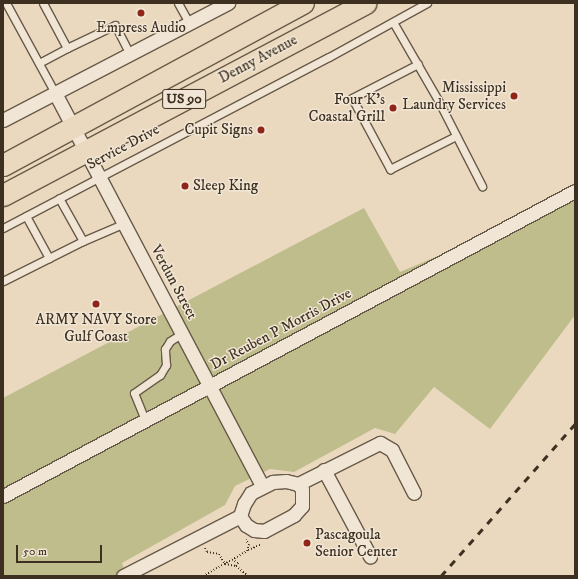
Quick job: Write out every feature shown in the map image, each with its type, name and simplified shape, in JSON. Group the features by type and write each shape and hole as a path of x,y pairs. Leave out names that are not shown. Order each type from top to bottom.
{"main road":[{"name":"Denny Avenue","path":"3,165 303,3"},
{"name":"Denny Avenue","path":"3,196 365,3"}],"street":[{"path":"3,120 228,3"},
{"name":"Verdun Street","path":"56,93 211,386 262,486"},
{"name":"Dr Reuben P Morris Drive","path":"3,496 575,191"},
{"path":"124,576 240,516 244,504 251,493 262,486 273,482 298,484 380,443 392,450 414,493"},
{"path":"324,470 370,556"},
{"path":"240,516 246,525 254,530 264,531 278,525 294,515 302,506 302,490 298,484"}],"lane":[{"path":"6,3 56,93"},
{"path":"43,3 67,48"},
{"path":"178,3 189,23"},
{"name":"Service Drive","path":"3,228 427,3"},
{"path":"393,22 418,64 482,186"},
{"path":"39,63 115,24 130,54"},
{"path":"418,64 352,98 390,169 456,136"},
{"path":"59,198 83,240"},
{"path":"26,216 49,258"},
{"path":"3,281 83,240 125,223"},
{"path":"145,420 134,393 160,374 166,364 165,350 170,341 183,333"}],"path":[{"path":"245,538 249,545 247,551"},
{"path":"203,576 233,560 263,541"},
{"path":"207,542 205,547 207,552 219,554 225,564 236,566 248,576"},
{"path":"233,560 238,563 236,566"}],"shaded area":[{"path":"575,198 575,315 490,429 434,387 395,434 375,428 294,472 270,469 235,486 225,505 122,563 127,576 3,576 3,398 364,208 400,272"}],"railway":[{"path":"441,576 575,424"}],"place":[{"name":"Empress Audio","path":"141,13"},
{"name":"Mississippi Laundry Services","path":"514,96"},
{"name":"Four K's Coastal Grill","path":"393,108"},
{"name":"Cupit Signs","path":"261,130"},
{"name":"Sleep King","path":"185,186"},
{"name":"ARMY NAVY Store Gulf Coast","path":"96,304"},
{"name":"Pascagoula Senior Center","path":"307,543"}]}
